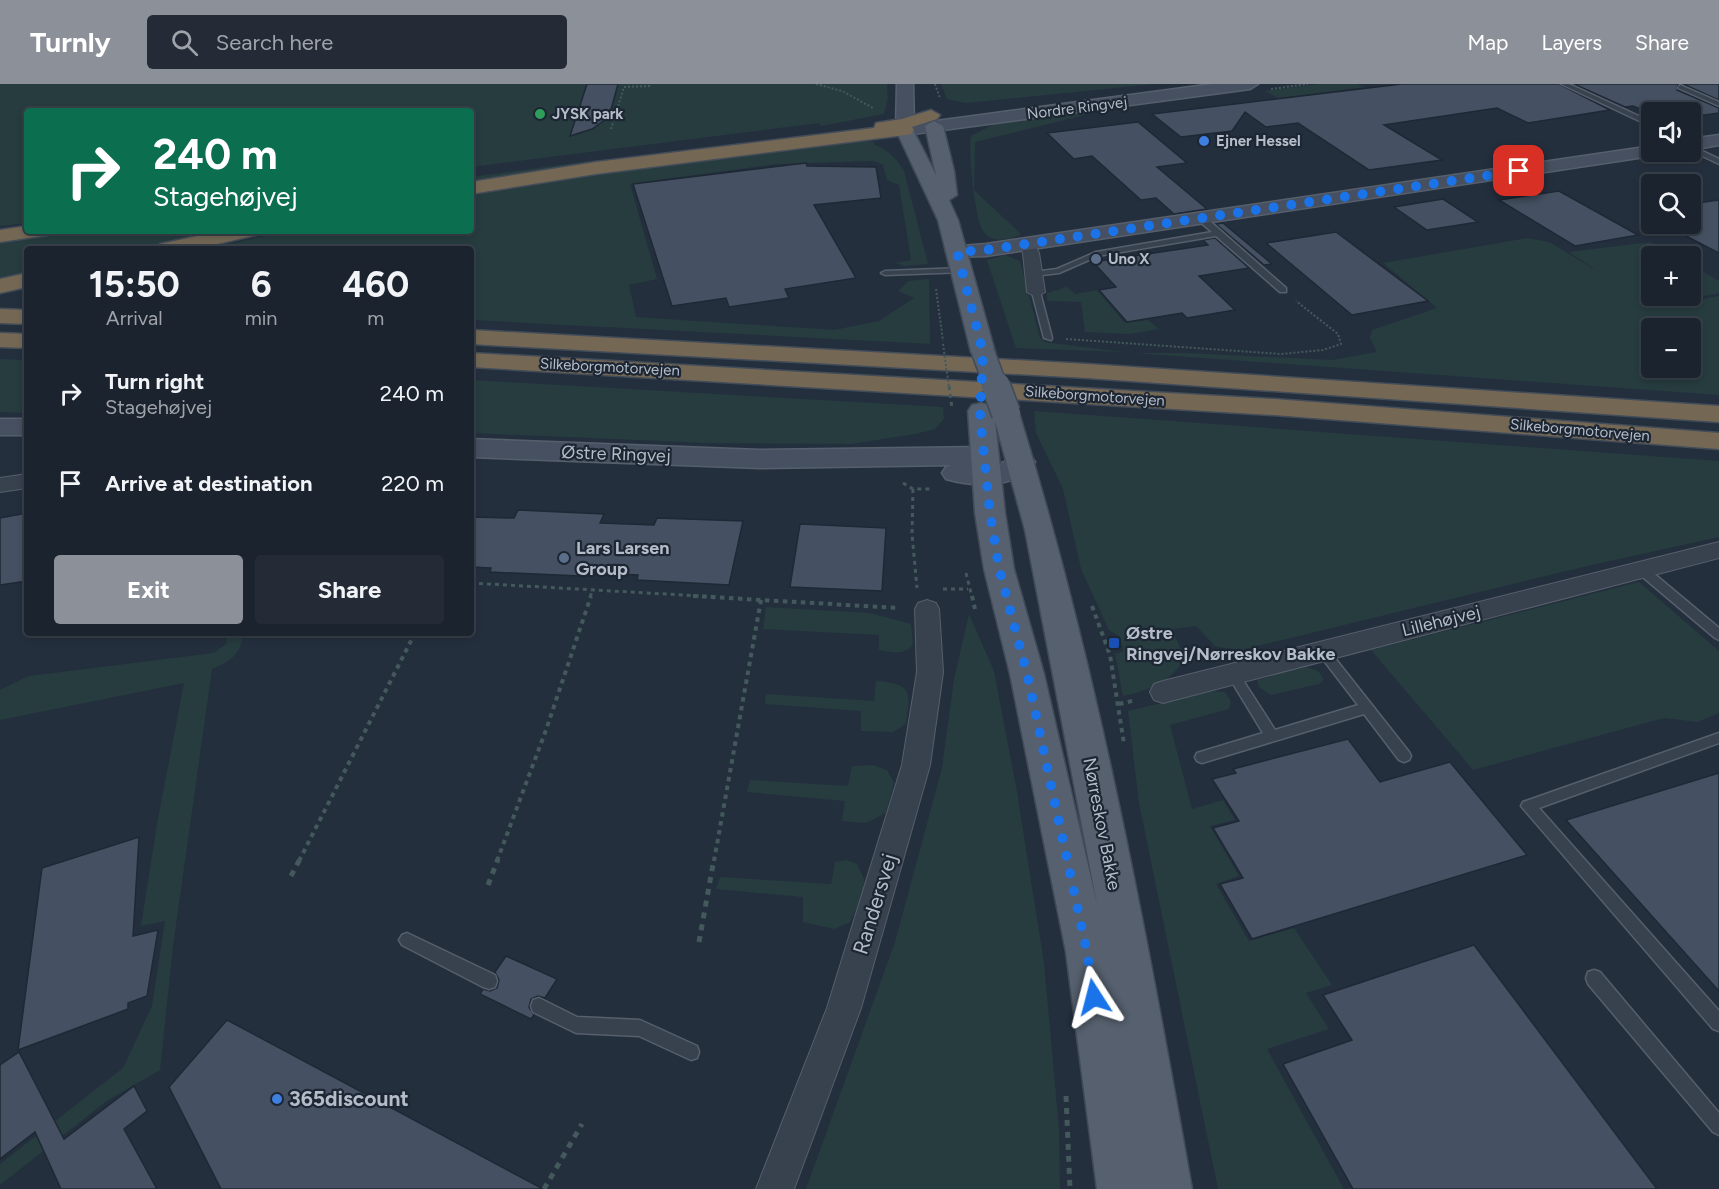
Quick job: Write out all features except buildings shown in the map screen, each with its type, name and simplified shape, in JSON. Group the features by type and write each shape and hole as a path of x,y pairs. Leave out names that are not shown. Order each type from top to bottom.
{"highway":[{"path":"474,175 933,121"},
{"path":"474,188 905,124"},
{"path":"0,236 24,233"},
{"path":"182,246 236,234"},
{"path":"1,286 24,281"},
{"path":"0,316 24,317"},
{"name":"Silkeborgmotorvejen","path":"474,337 1087,371 1719,414"},
{"path":"0,340 24,340"},
{"name":"Silkeborgmotorvejen","path":"474,360 1286,408 1719,441"}],"main road":[{"path":"905,84 905,124"},
{"name":"Nordre Ringvej","path":"933,121 1179,89 1247,84"},
{"name":"Nordre Ringvej","path":"933,121 1247,84"},
{"path":"927,95 933,121"},
{"name":"Nørreskov Bakke","path":"933,121 945,171 948,220"},
{"name":"Nørreskov Bakke","path":"905,124 907,140 948,220 982,349 993,412 999,466 999,568 1027,674 1087,952 1122,1189"},
{"path":"1701,143 1719,140"},
{"path":"960,261 1027,244 1641,153"},
{"name":"Nørreskov Bakke","path":"993,412 999,466 1050,572 1136,997 1167,1189"},
{"path":"0,427 24,427"},
{"name":"Østre Ringvej","path":"474,448 760,459 878,470 999,466"}],"street":[{"path":"1027,244 1031,253 1036,292"},
{"path":"0,485 24,481"},
{"name":"Lillehøjvej","path":"1163,692 1719,550"},
{"name":"Randersvej","path":"775,1189 844,1008 916,765 930,672 933,599"}],"lane":[{"path":"1564,84 1641,120"},
{"path":"1680,87 1719,104"},
{"path":"1701,151 1719,162"},
{"path":"1201,218 1283,290"},
{"path":"1034,274 1059,271 1096,254 1218,233"},
{"path":"885,273 960,261"},
{"path":"1036,292 1048,338"},
{"path":"1642,570 1719,635"},
{"path":"1323,651 1404,756"},
{"path":"1233,674 1271,735"},
{"path":"1202,757 1366,708"},
{"path":"1719,738 1528,806 1719,1023"},
{"path":"407,940 489,981"},
{"path":"1594,978 1719,1126"},
{"path":"539,1006 576,1025 640,1028 691,1052"}],"path":[{"path":"816,84 842,91 860,102 881,110"},
{"path":"1269,89 1308,84"},
{"path":"611,129 624,85 650,86"},
{"path":"1048,338 1281,354 1323,351 1341,344 1338,334 1283,290"},
{"path":"943,344 952,408"},
{"path":"913,489 912,534 918,601 975,589"},
{"path":"474,583 761,600 933,599"},
{"path":"488,885 546,730 592,589"},
{"path":"699,942 761,600"},
{"path":"291,876 413,636"},
{"path":"544,1189 582,1124"}],"green space":[{"path":"0,84 887,84 888,99 884,114 821,126 819,123 474,167 474,108 24,108 24,223 0,226"},
{"path":"941,84 1155,84 966,103 947,99"},
{"path":"1319,84 1356,84 1366,87 1278,98 1265,91"},
{"path":"1101,111 975,142 974,190 1021,234 1001,240 986,235 980,224 975,200 970,156 971,136 994,124"},
{"path":"864,141 875,142 873,144 891,154 904,171 928,264 904,266 896,263 911,260 899,185 887,180 883,165 874,161 776,164 630,184 657,279 629,285 636,317 834,330 879,321 914,298 898,291 908,281 929,279 930,344 474,320 474,246 220,246 274,234 474,234 474,194 591,175"},
{"path":"597,160 598,163 474,184 474,177"},
{"path":"40,234 219,234 161,246 24,246 24,273 0,278 0,239"},
{"path":"1527,238 1549,242 1599,272 1569,252 1650,242 1657,246 1641,246 1641,306 1701,306 1701,299 1719,296 1719,395 1134,353 1185,353 1332,360 1377,352 1370,338 1372,330 1437,308 1383,263"},
{"path":"1005,255 1020,261 1040,338 1045,342 1122,352 1016,348 987,260"},
{"path":"1701,271 1719,281 1719,293 1701,297"},
{"path":"1067,287 1075,294 1097,290 1125,323 1148,320 1159,329 1130,334 1085,332 1081,302 1047,301 1047,293"},
{"path":"0,359 24,360 24,413 0,412"},
{"path":"474,380 943,407 944,419 935,429 851,444 708,443 474,433"},
{"path":"1034,411 1719,461 1719,537 1583,567 1237,651 1215,646 1196,626 1172,629 1185,659 1165,680 1142,691 1123,696 1115,654 1123,651 1120,637 1109,630 1081,569 1063,489 1036,433"},
{"path":"1639,582 1719,651 1719,713 1698,722 1664,718 1473,770 1371,650"},
{"path":"766,607 870,613 911,624 913,644 902,652 893,652 879,650 879,635 763,629"},
{"path":"969,614 994,671 1017,792 1044,963 1059,1129 1060,1189 806,1189 895,942 942,768 954,679"},
{"path":"227,636 243,636 234,656 212,669 173,946 160,1070 108,1100 0,1185 0,1164 123,1068 152,1006 165,921 141,926 157,824 184,683 0,720 0,690 29,676 214,653 226,644"},
{"path":"1306,667 1318,671 1324,679 1319,684 1271,695 1259,687 1257,680"},
{"path":"876,681 897,684 903,687 908,696 906,724 893,732 861,731 861,711 765,704 766,694 874,701"},
{"path":"1213,691 1225,692 1231,701 1229,709 1170,725 1192,809 1223,800 1235,820 1210,826 1239,876 1216,884 1249,941 1294,928 1332,985 1306,993 1329,1029 1267,1049 1344,1189 1218,1189 1139,803 1128,711"},
{"path":"872,765 887,770 894,783 886,813 866,823 842,821 845,801 747,792 750,780 848,786 852,766"},
{"path":"846,860 857,864 864,879 863,895 850,922 835,929 803,922 803,897 716,889 720,877 831,884 835,862"}],"place":[{"name":"JYSK park","path":"540,114"},
{"name":"Ejner Hessel","path":"1204,141"},
{"name":"Uno X","path":"1096,259"},
{"name":"Lars Larsen Group","path":"564,558"},
{"name":"Østre Ringvej/Nørreskov Bakke","path":"1114,643"},
{"name":"365discount","path":"277,1099"}],"route":[{"path":"1094,997 1087,952 1027,674 999,568 985,474 980,417 983,352 957,252 986,250 1519,171"}]}
